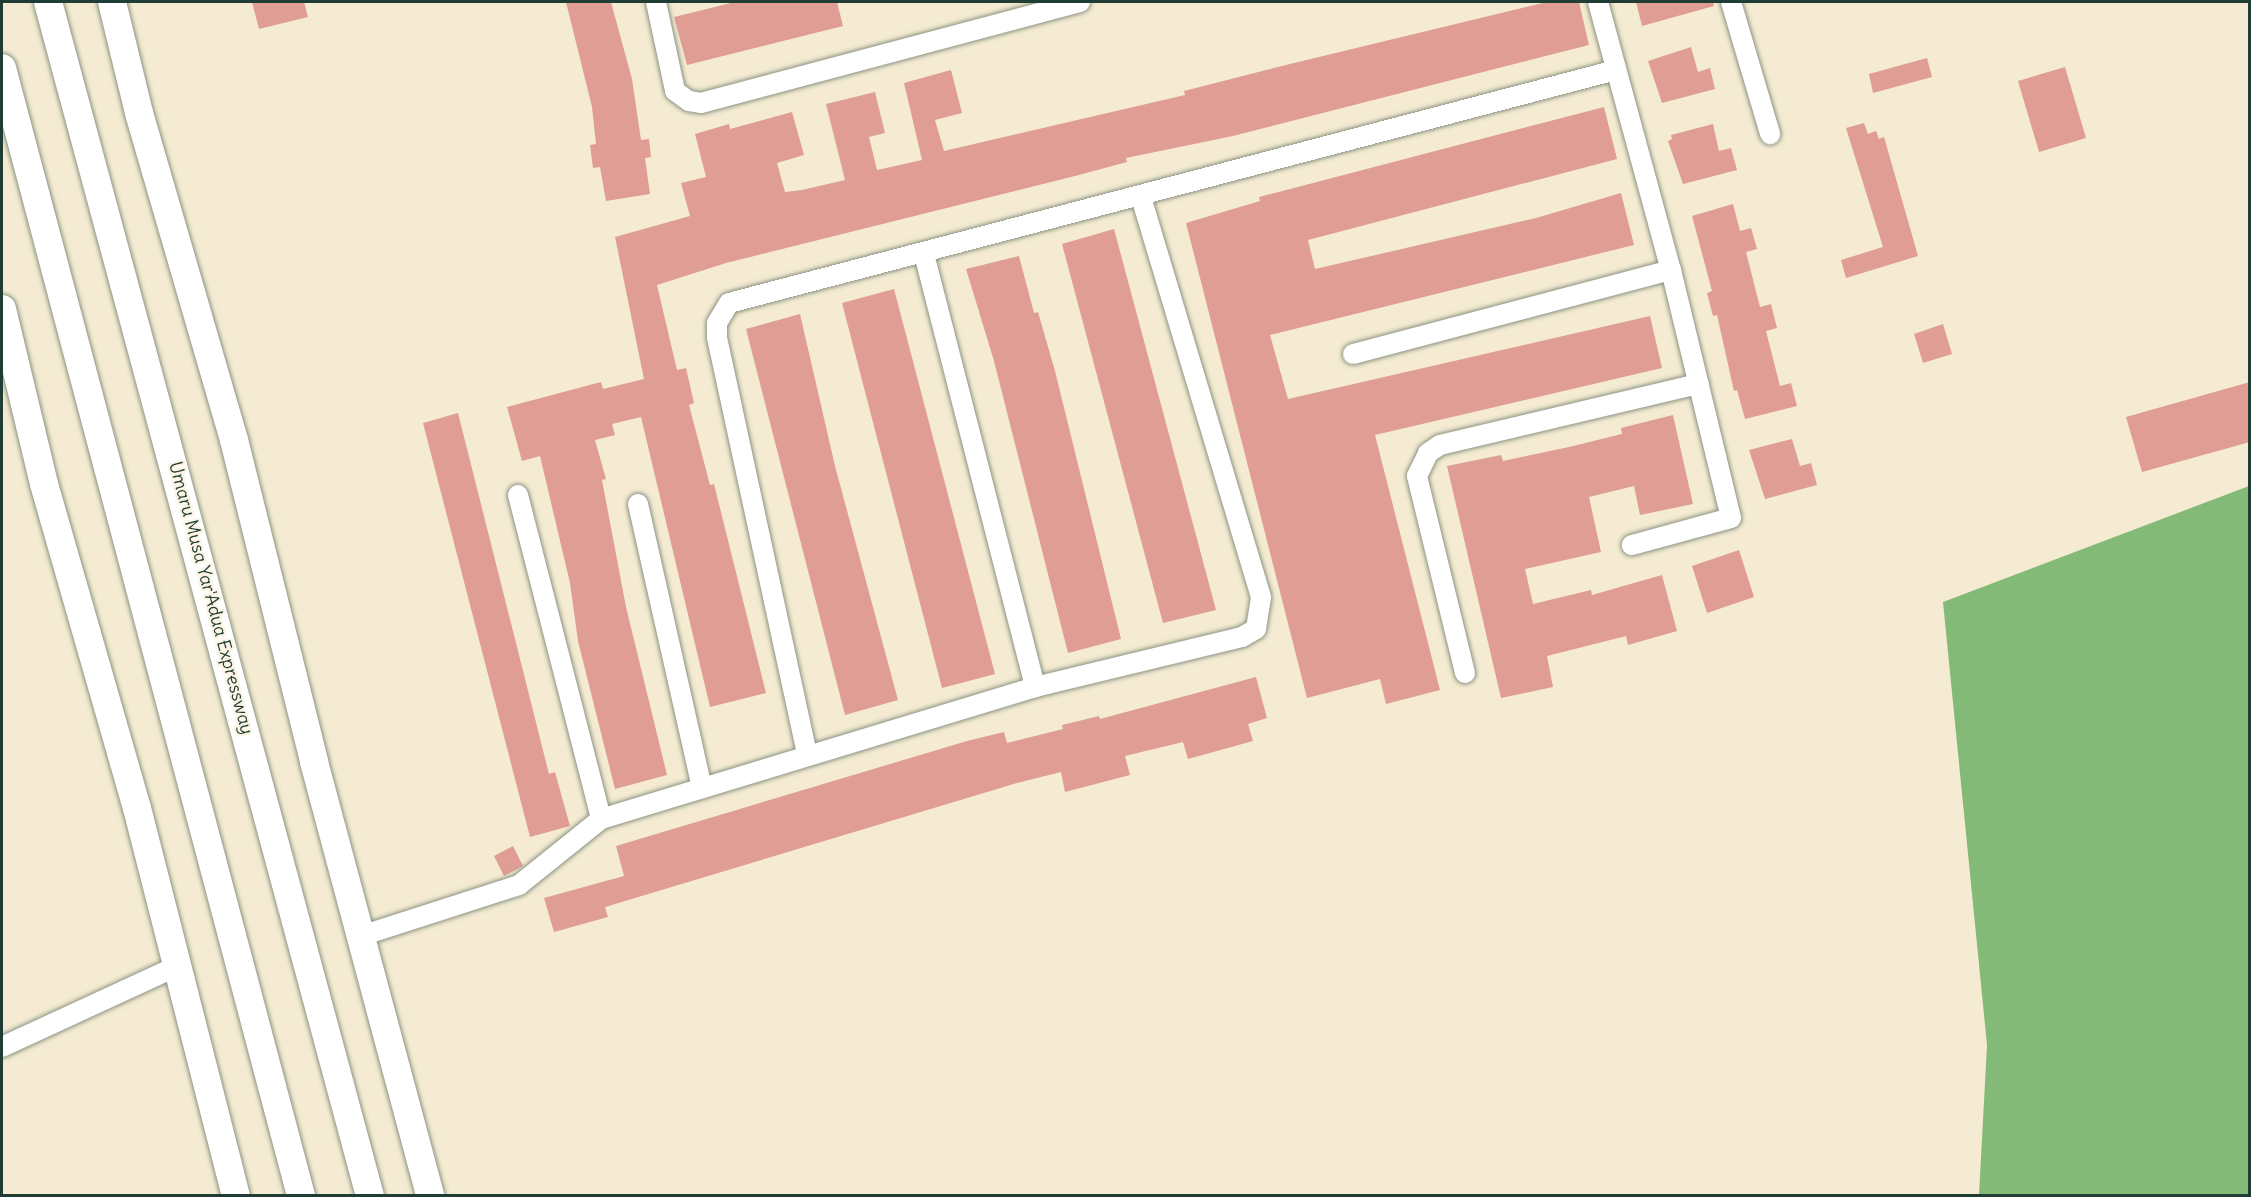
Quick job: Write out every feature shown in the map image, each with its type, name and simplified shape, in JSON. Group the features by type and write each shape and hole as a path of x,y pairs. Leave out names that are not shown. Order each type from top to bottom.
{"highway":[{"name":"Umaru Musa Yar'Adua Expressway","path":"48,2 370,1196"},
{"path":"112,2 139,112 234,440 430,1196"},
{"path":"2,68 301,1196"},
{"path":"2,309 44,484 137,808 236,1196"}],"street":[{"path":"657,2 675,90 689,101 701,103 1069,3"},
{"path":"1598,2 1671,270 1731,519 1632,545"},
{"path":"1731,2 1770,134"},
{"path":"807,754 717,338 717,323 729,303 924,254 1616,70"},
{"path":"361,936 519,885 601,819 807,754 1035,687 1242,637 1256,629 1261,613 1261,597 1141,196"},
{"path":"924,254 1035,687"},
{"path":"1353,354 1671,270"},
{"path":"1465,673 1417,477 1421,462 1440,445 1699,384"},
{"path":"518,495 601,819"},
{"path":"638,504 702,787"},
{"path":"2,1047 177,966"}],"green space":[{"path":"2249,486 2249,1195 1979,1195 1987,1045 1943,602"}],"building":[{"path":"252,2 304,2 308,17 259,29"},
{"path":"566,2 611,2 632,79 641,140 649,139 651,157 645,158 650,194 606,201 600,167 593,168 590,145 596,144 592,107"},
{"path":"735,2 837,2 843,26 687,65 674,17"},
{"path":"1547,2 1579,2 1589,45 1233,136 1126,158 1127,162 726,263 657,285 677,370 686,368 694,403 689,405 710,485 714,484 766,693 710,707 641,417 612,424 615,435 595,440 606,479 602,480 626,607 667,775 615,789 578,641 570,583 540,456 522,461 507,407 601,382 603,389 644,379 615,237 690,216 681,183 706,177 695,134 729,124 730,129 792,112 804,155 777,163 785,192 802,190 845,180 826,104 875,92 885,133 869,137 877,170 922,160 904,83 951,70 962,113 935,120 944,151 1185,95 1184,91"},
{"path":"1636,2 1713,2 1714,6 1642,26"},
{"path":"1691,47 1698,72 1710,68 1715,89 1662,103 1648,61"},
{"path":"1927,58 1932,77 1873,93 1869,74"},
{"path":"2065,67 2086,138 2039,152 2018,81"},
{"path":"1604,107 1617,159 1308,240 1315,269 1536,218 1621,193 1634,245 1270,335 1288,399 1650,316 1662,368 1375,435 1440,690 1386,704 1380,679 1307,698 1186,223 1260,201 1259,197"},
{"path":"1864,123 1868,134 1876,131 1879,139 1884,137 1918,256 1846,278 1841,260 1883,247 1846,128"},
{"path":"1713,124 1719,151 1731,148 1737,170 1683,184 1668,141 1672,139 1671,135"},
{"path":"1733,204 1740,231 1751,228 1757,249 1746,252 1760,307 1771,304 1777,328 1766,331 1780,386 1791,383 1797,406 1745,419 1737,390 1734,391 1717,315 1713,316 1707,293 1712,291 1692,216"},
{"path":"1114,229 1216,610 1163,623 1062,244"},
{"path":"1019,256 1034,313 1038,312 1055,371 1121,639 1068,653 994,361 966,269"},
{"path":"894,289 995,674 942,688 842,303"},
{"path":"800,314 835,466 898,700 845,715 746,329"},
{"path":"1943,324 1952,354 1923,363 1914,334"},
{"path":"2250,382 2250,442 2142,472 2126,417"},
{"path":"458,413 549,774 555,772 570,826 530,837 423,423"},
{"path":"1673,415 1693,504 1640,515 1634,486 1589,497 1601,552 1525,569 1533,604 1591,590 1592,595 1662,575 1677,631 1628,645 1626,636 1547,656 1553,687 1501,698 1447,466 1501,455 1503,461 1569,447 1622,434 1621,428"},
{"path":"1792,439 1800,466 1811,463 1817,485 1765,499 1749,450"},
{"path":"1739,550 1754,597 1707,613 1692,566"},
{"path":"1256,677 1267,718 1248,724 1253,741 1188,759 1183,742 1125,756 1130,775 1065,792 1061,772 1017,783 605,907 608,917 554,932 544,898 624,876 616,846 967,741 1004,732 1007,743 1063,729 1062,725 1099,716 1100,719"},
{"path":"513,846 523,866 504,876 494,856"}]}
